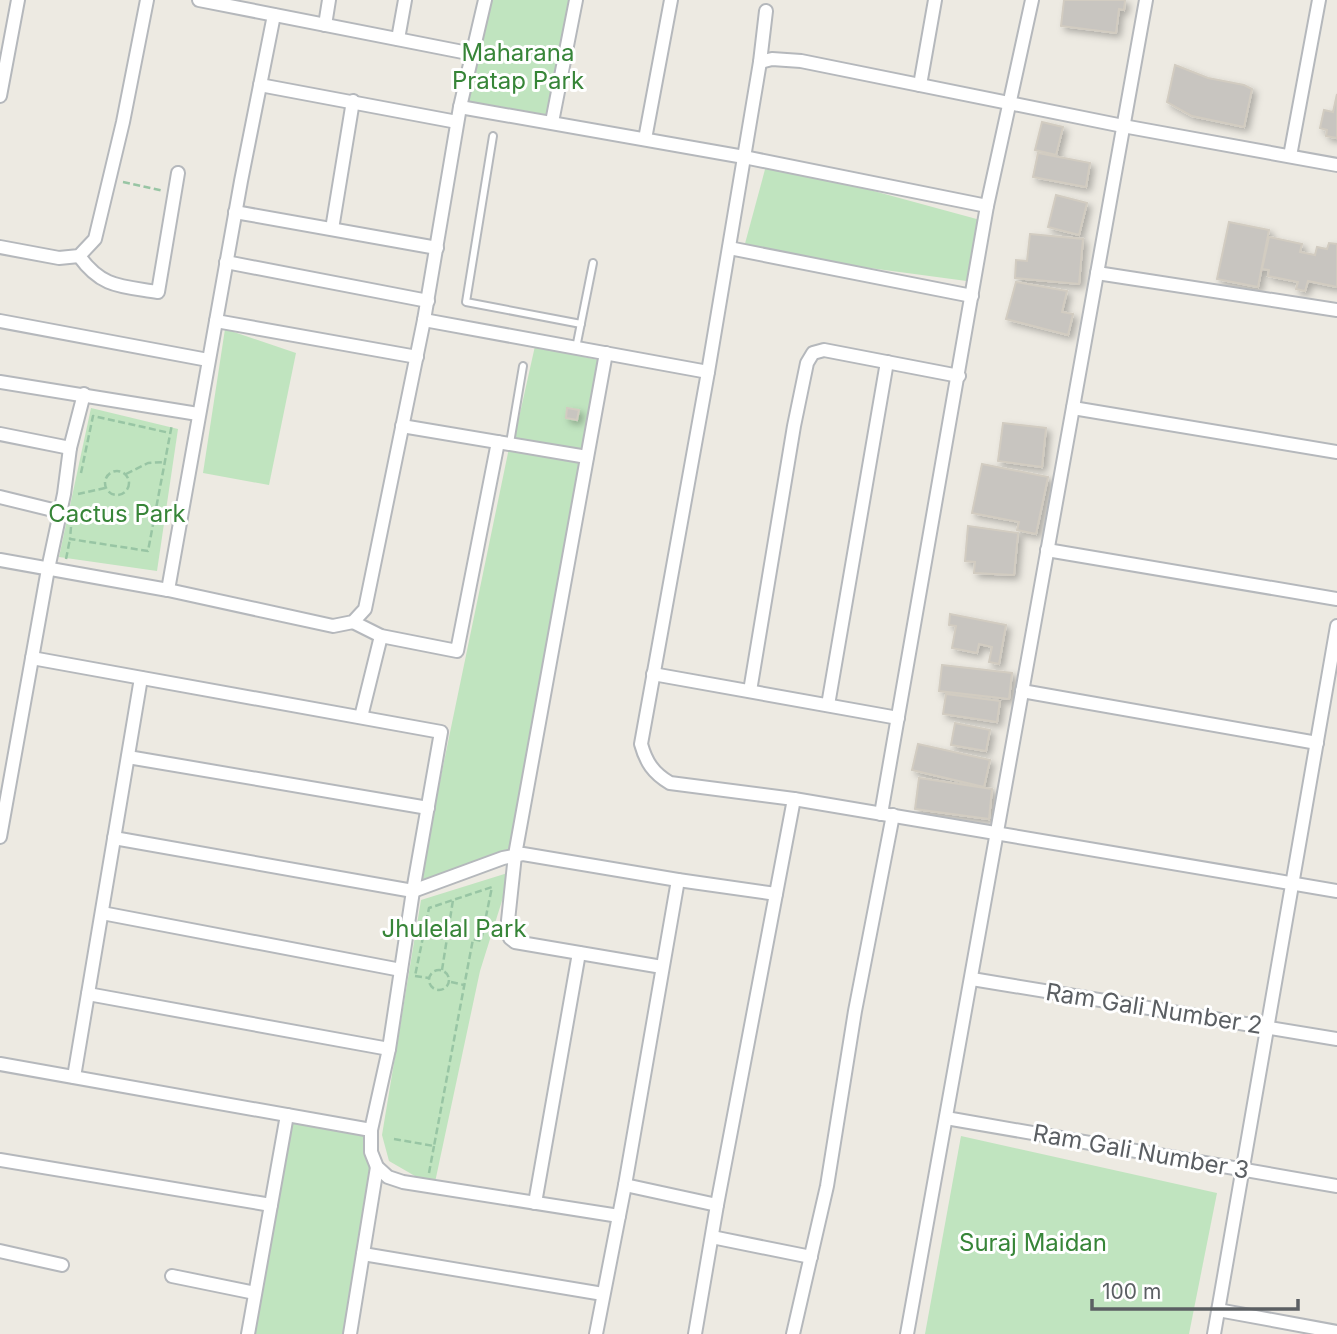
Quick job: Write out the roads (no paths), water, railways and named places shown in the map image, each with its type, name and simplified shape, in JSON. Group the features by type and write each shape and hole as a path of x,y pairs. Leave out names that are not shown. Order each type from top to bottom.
{"street":[{"path":"0,96 18,0"},
{"path":"0,247 58,258 79,256 94,239 123,122 147,0"},
{"path":"199,0 240,4 274,15 473,54"},
{"path":"325,25 329,0"},
{"path":"398,39 405,0"},
{"path":"0,560 168,590 333,626 353,622 365,609 428,301 457,122 485,0"},
{"path":"552,122 576,0"},
{"path":"645,139 671,0"},
{"path":"920,85 935,0"},
{"path":"793,1334 827,1186 887,815 898,718 987,206 1032,0"},
{"path":"907,1334 1146,0"},
{"path":"1290,156 1319,0"},
{"path":"766,11 760,62 708,372 641,744 646,761 656,775 670,783 794,799 1337,891"},
{"path":"168,590 235,212 274,15"},
{"path":"760,62 772,59 802,61 1123,126 1337,165"},
{"path":"260,85 457,122"},
{"path":"332,229 354,101"},
{"path":"460,107 645,139 987,206"},
{"path":"79,256 91,273 106,282 158,292 177,173"},
{"path":"235,212 436,248"},
{"path":"729,248 972,296"},
{"path":"226,261 428,301"},
{"path":"1097,273 1337,310"},
{"path":"424,320 708,372"},
{"path":"0,321 208,360"},
{"path":"216,321 417,357"},
{"path":"750,691 807,363 813,353 824,350 959,376"},
{"path":"606,353 515,855 508,930 515,942 662,967"},
{"path":"828,705 887,362"},
{"path":"0,382 198,414"},
{"path":"0,838 48,569 67,514 70,448 84,394"},
{"path":"1073,408 1337,452"},
{"path":"402,426 587,457"},
{"path":"0,434 70,448"},
{"path":"353,622 381,636 457,650 504,443"},
{"path":"0,497 67,514"},
{"path":"1048,550 1337,599"},
{"path":"1214,1334 1317,743 1335,654 1337,626"},
{"path":"361,717 381,636"},
{"path":"32,658 441,732 389,1049 371,1130 370,1152 377,1167 388,1177 427,1186 619,1216"},
{"path":"653,674 898,718"},
{"path":"74,1077 141,678"},
{"path":"1022,691 1317,743"},
{"path":"128,757 428,808"},
{"path":"695,1334 794,799"},
{"path":"114,838 413,891 523,854 776,894"},
{"path":"596,1334 625,1185 677,880"},
{"path":"102,913 401,972"},
{"path":"535,1203 579,953"},
{"name":"Ram Gali Number 2","path":"972,979 1337,1039"},
{"path":"88,994 389,1049"},
{"path":"0,1064 371,1130"},
{"path":"248,1334 287,1115"},
{"name":"Ram Gali Number 3","path":"946,1118 1337,1186"},
{"path":"0,1160 271,1205"},
{"path":"351,1334 377,1167"},
{"path":"625,1185 717,1205"},
{"path":"712,1237 811,1257"},
{"path":"0,1251 62,1265"},
{"path":"363,1254 603,1294"},
{"path":"172,1276 255,1293"},
{"path":"1218,1310 1337,1332"}],"lane":[{"path":"493,136 466,302 581,324"},
{"path":"576,348 593,264"},
{"path":"504,443 523,366"}],"park label":[{"name":"Maharana Pratap Park","path":"518,67"},
{"name":"Cactus Park","path":"117,514"},
{"name":"Jhulelal Park","path":"454,929"},
{"name":"Suraj Maidan","path":"1033,1243"}]}
